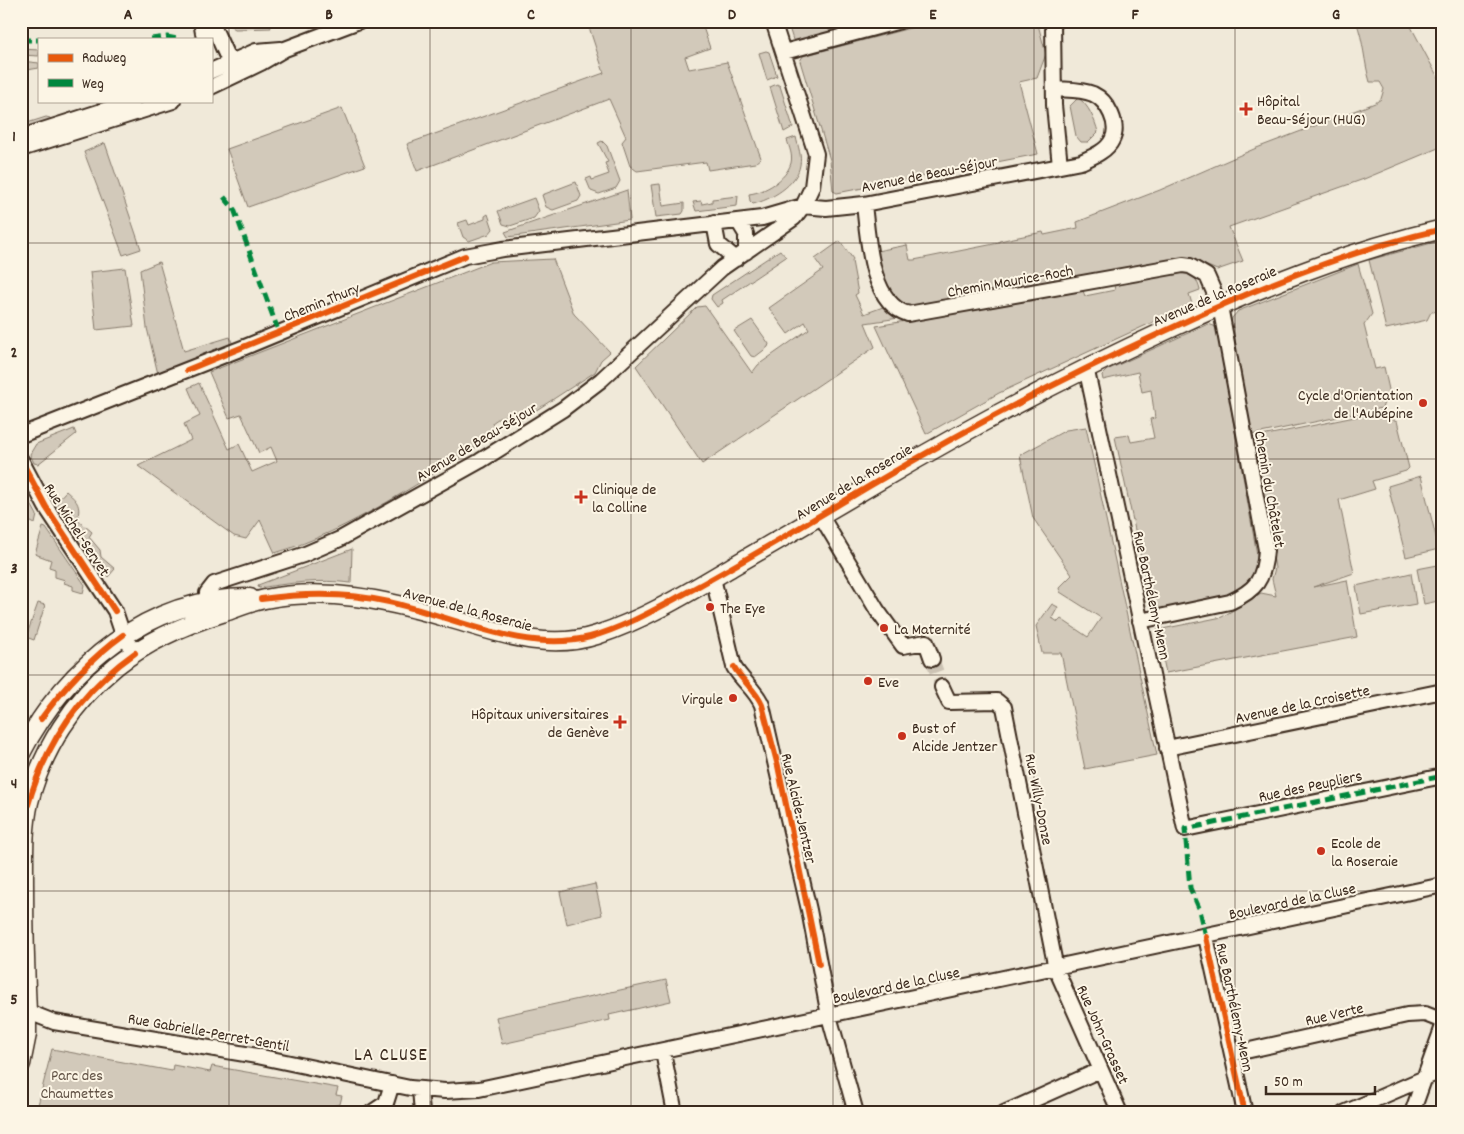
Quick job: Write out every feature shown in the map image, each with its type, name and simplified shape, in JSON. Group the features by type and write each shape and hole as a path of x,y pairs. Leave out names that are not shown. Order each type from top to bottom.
{"main road":[{"name":"Avenue de la Roseraie","path":"21,753 41,719 62,690 90,661 123,635 164,615 206,601 227,598 260,599 312,594 358,596 404,606 520,638 554,642 589,637 618,627 713,578 956,437 1086,367 1220,306 1321,264 1403,238 1443,229"},
{"name":"Avenue de la Roseraie","path":"21,1064 27,1034 24,1010 24,843 28,805 35,781 54,741 75,708 98,682 135,653 160,637 194,622 260,599"},
{"path":"194,622 206,601"}],"street":[{"path":"201,21 204,38"},
{"path":"211,21 229,61 226,79"},
{"path":"212,86 261,63 285,48 359,21"},
{"path":"773,21 816,154 815,178 803,206"},
{"path":"784,52 900,21"},
{"path":"1053,21 1055,131 1060,166"},
{"path":"226,79 212,68 256,51 285,48"},
{"name":"Avenue de Beau-Séjour","path":"206,601 207,593 214,584 302,555 340,539 480,461 563,409 601,380 698,289 741,255 782,227 803,206 826,208 864,204 1081,162 1101,152 1113,140 1115,130 1110,111 1095,95 1085,91 1055,89"},
{"path":"21,137 130,102"},
{"path":"21,149 170,102"},
{"name":"Chemin Maurice-Roch","path":"864,204 876,280 884,297 901,312 917,314 1183,265 1190,266 1207,276 1220,306"},
{"name":"Chemin Thury","path":"21,435 187,370 465,256 503,249 762,218 803,206"},
{"path":"714,223 718,244 741,255 746,234 738,221"},
{"name":"Chemin du Châtelet","path":"1140,621 1230,602 1255,587 1265,567 1266,550 1220,306"},
{"name":"Rue Barthélemy-Menn","path":"1086,367 1184,829"},
{"name":"Rue Michel-Servet","path":"21,460 46,507 115,612 123,635 135,653"},
{"path":"821,516 877,610 903,646 926,642 932,659"},
{"name":"Rue Alcide-Jentzer","path":"713,578 734,667 740,679 758,697 762,705 778,766 829,1016 856,1113"},
{"name":"Rue Willy-Donze","path":"942,687 949,702 997,701 1004,707 1056,969"},
{"name":"Avenue de la Croisette","path":"1167,748 1443,691"},
{"name":"Rue des Peupliers","path":"1184,829 1443,776"},
{"name":"Boulevard de la Cluse","path":"392,1084 445,1091 490,1088 1056,969 1443,885"},
{"name":"Rue Barthélemy-Menn","path":"1206,937 1245,1113"},
{"name":"Rue John-Grasset","path":"1056,969 1120,1113"},
{"name":"Rue Gabrielle-Perret-Gentil","path":"24,1010 54,1022 257,1056 392,1084"},
{"name":"Rue Verte","path":"1232,1054 1408,1015 1425,1014 1443,1021"},
{"path":"1412,1113 1443,1026"},
{"path":"663,1052 675,1113"},
{"path":"1004,1113 1100,1070"},
{"path":"1344,1113 1443,1070"},
{"path":"371,1113 386,1103 392,1084"},
{"path":"420,1089 422,1113"}],"green space":[{"path":"223,21 269,21 271,28 235,29"},
{"path":"587,21 701,21 710,48 685,57 689,69 727,62 761,158 755,163 708,170 706,162 637,171 630,166 622,142 626,137 609,99 417,171 407,144 604,73"},
{"path":"787,21 877,21 800,42 793,40"},
{"path":"937,21 1037,21 1046,54 1037,78 1019,82 1038,154 837,193 833,191 830,160 800,61 803,56"},
{"path":"1356,21 1408,21 1443,87 1443,146 1364,179 1229,227 1243,261 1217,270 1193,260 912,306 899,305 889,295 877,251 907,245 910,260 914,260 1043,232 1044,235 1078,228 1077,222 1160,190 1254,149 1375,103 1381,99 1384,89 1380,82 1370,82"},
{"path":"21,49 38,50 38,56 21,55"},
{"path":"769,52 777,76 767,80 759,53"},
{"path":"21,61 38,63 38,68 21,71"},
{"path":"777,84 780,86 793,127 784,132 770,87"},
{"path":"1078,98 1091,113 1098,132 1088,142 1081,142 1076,136 1070,106"},
{"path":"342,108 365,166 248,207 227,149"},
{"path":"46,117 50,118 50,122 21,132 21,125"},
{"path":"796,137 800,162 794,179 775,195 753,204 750,201 749,194 768,188 785,175 791,163 791,151 787,140"},
{"path":"602,141 607,146 620,181 616,188 599,194 591,191 586,179 591,177 592,180 609,174 605,163 608,162 598,143"},
{"path":"105,143 141,249 123,255 84,152"},
{"path":"576,182 581,196 578,201 553,210 546,207 542,195"},
{"path":"660,184 663,206 684,203 682,214 656,217 651,185"},
{"path":"627,190 630,220 508,237 505,232"},
{"path":"738,196 737,206 696,211 693,202 701,201 702,204 712,202 712,199"},
{"path":"534,198 539,211 534,218 510,226 503,224 498,211"},
{"path":"488,214 493,229 489,234 469,241 463,237 458,223 467,220 469,225 485,219 485,216"},
{"path":"1443,240 1443,311 1431,312 1427,320 1386,329 1369,260"},
{"path":"840,241 853,259 858,293 855,295 864,314 883,307 899,318 865,323 875,347 702,464 636,366 697,307 705,306 752,373 758,365 809,329 805,322 788,334 769,308 823,270 815,259"},
{"path":"780,250 786,257 722,300 723,303 717,307 711,299 712,295"},
{"path":"553,259 574,314 610,352 601,360 595,372 518,422 502,416 492,423 496,431 494,436 388,502 332,531 275,553 260,520 246,539 234,536 138,466 191,440 184,424 200,416 188,388 199,383 229,449 239,444 252,472 277,461 271,447 259,453 241,414 229,418 209,372 491,262"},
{"path":"159,262 184,351 230,337 234,348 158,374 147,328 140,270"},
{"path":"1358,264 1372,314 1364,325 1375,369 1384,367 1390,394 1382,408 1251,435 1231,325 1232,318 1238,311"},
{"path":"125,268 134,326 96,330 90,272"},
{"path":"1183,272 1195,278 1200,290 1189,294 1192,304 999,393 926,434 876,326 1083,291 1085,296 1115,290 1114,285"},
{"path":"752,320 769,344 768,347 755,357 751,356 734,331"},
{"path":"1208,324 1214,326 1217,330 1259,566 1250,578 1228,594 1201,604 1159,613 1152,609 1115,437 1129,435 1131,442 1154,438 1150,419 1155,418 1151,390 1142,392 1138,372 1103,380 1102,375 1107,370"},
{"path":"1384,411 1389,418 1397,421 1409,468 1406,471 1372,481 1375,489 1339,500 1354,573 1313,587 1347,580 1357,637 1166,673 1157,630 1222,617 1261,593 1276,596 1272,579 1275,568 1252,438"},
{"path":"1086,427 1157,755 1085,769 1061,653 1042,653 1036,626 1052,604 1058,607 1052,618 1058,622 1061,619 1088,637 1101,618 1060,592 1059,588 1072,575 1033,518 1020,455 1066,430"},
{"path":"74,429 76,434 38,464 34,463 30,454 36,444"},
{"path":"1421,476 1439,549 1406,557 1388,486"},
{"path":"21,486 37,515 35,524 21,517"},
{"path":"66,491 77,503 79,510 77,519 92,532 89,537 100,550 101,557 115,569 108,577 56,502"},
{"path":"43,527 46,528 85,585 83,593 73,590 73,586 64,583 65,580 55,577 55,569 49,567 51,560 35,554"},
{"path":"352,549 351,583 293,583 259,588 258,585"},
{"path":"1443,564 1443,600 1424,604 1417,569"},
{"path":"1411,573 1416,604 1361,614 1356,586"},
{"path":"38,603 45,605 34,640 26,637"},
{"path":"595,884 602,915 567,924 560,892"},
{"path":"666,980 671,1001 609,1015 610,1020 502,1044 496,1017"},
{"name":"Parc des Chaumettes","path":"52,1049 172,1071 173,1065 210,1072 212,1066 338,1088 336,1095 342,1096 340,1104 302,1113 36,1113"}],"tunnel":[{"path":"932,659 942,687"}],"marked path":[{"path":"159,38 172,38"},
{"path":"21,40 38,40"},
{"path":"224,197 234,209 279,333"},
{"path":"1206,937 1200,910 1190,888 1185,829 1443,776"}],"cycle path":[{"path":"261,599 325,594 357,596 413,608 489,631 540,641 565,641 604,633 644,616 695,588 981,423 1128,348 1232,300 1301,272 1371,248 1443,229"},
{"path":"187,370 465,256"},
{"path":"21,460 46,507 115,611"},
{"path":"41,719 59,695 79,674 123,635"},
{"path":"28,805 45,760 68,720 98,684 135,653"},
{"path":"734,667 762,705 778,766 819,964"},
{"path":"1206,937 1245,1113"}],"place":[{"name":"Hôpital Beau-Séjour (HUG)","path":"1246,109"},
{"name":"Cycle d'Orientation de l'Aubépine","path":"1423,403"},
{"name":"Clinique de la Colline","path":"581,497"},
{"name":"The Eye","path":"710,607"},
{"name":"La Maternité","path":"884,628"},
{"name":"Eve","path":"868,681"},
{"name":"Virgule","path":"733,698"},
{"name":"Hôpitaux universitaires de Genève","path":"620,722"},
{"name":"Bust of Alcide Jentzer","path":"902,736"},
{"name":"Ecole de la Roseraie","path":"1321,851"}],"district":[{"name":"LA CLUSE","path":"391,1053"}]}
